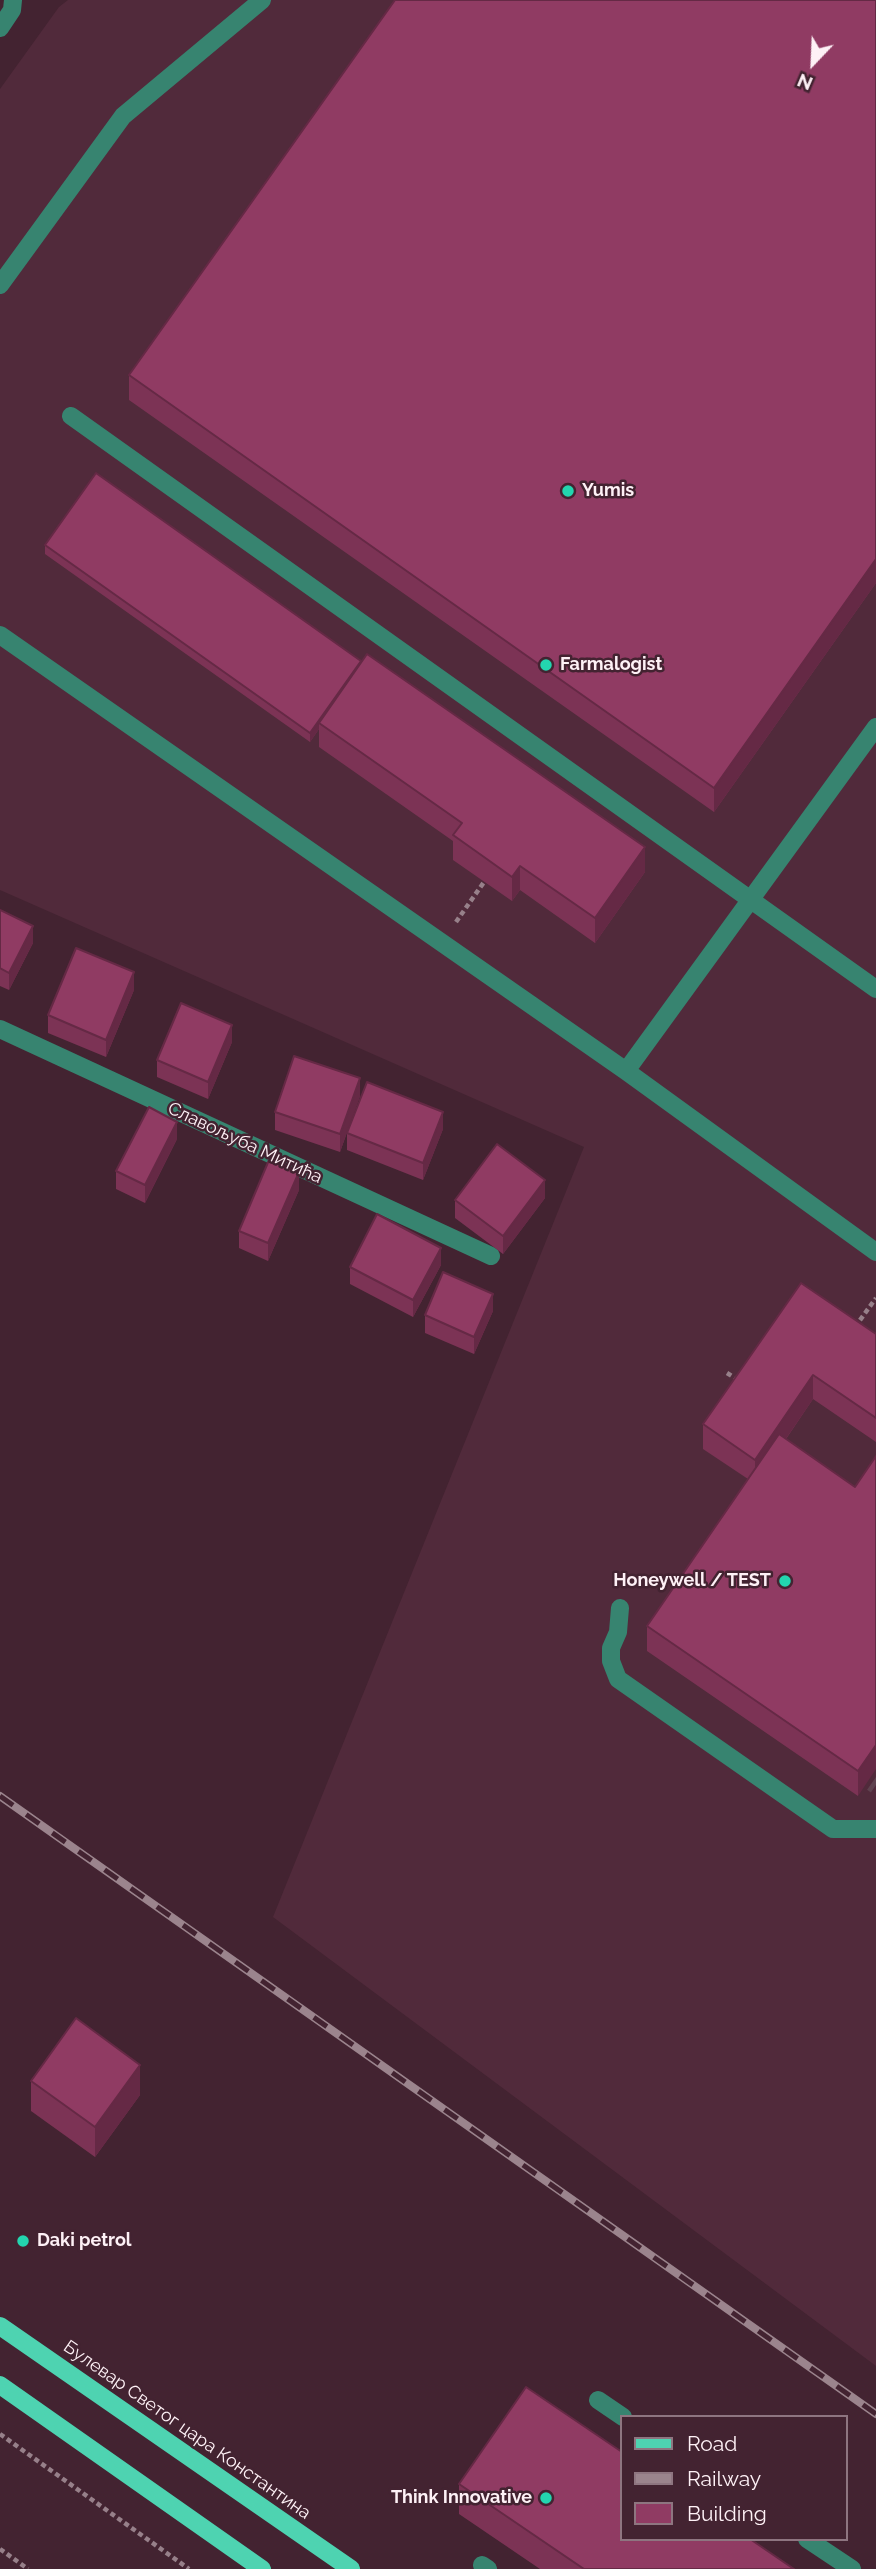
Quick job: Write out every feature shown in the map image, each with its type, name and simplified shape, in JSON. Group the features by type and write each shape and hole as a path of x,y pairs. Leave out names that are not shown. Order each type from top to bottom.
{"main road":[{"name":"Булевар Светог цара Константина","path":"0,2326 351,2569"},
{"path":"0,2385 262,2569"}],"street":[{"path":"0,28 12,10 13,0"},
{"path":"0,285 122,116 262,0"},
{"path":"71,416 876,989"},
{"path":"0,635 625,1071 876,1252"},
{"path":"625,1071 876,727"},
{"name":"Славољуба Митића","path":"0,1029 491,1256"},
{"path":"620,1608 618,1632 611,1648 611,1661 618,1679 833,1829 876,1829"},
{"path":"598,2400 620,2415"},
{"path":"810,2541 852,2569"}],"path":[{"path":"442,943 485,882"},
{"path":"852,1333 876,1298"},
{"path":"727,1373 739,1381 746,1370"},
{"path":"0,2434 189,2569"},
{"path":"0,2549 28,2569"}],"shaded area":[{"path":"68,0 876,0 876,2366 273,1917 584,1147 0,890 0,89 59,7"}],"building":[{"name":"Yumis","path":"395,0 876,0 876,559 714,788 129,375"},
{"path":"96,473 361,661 310,733 45,545"},
{"path":"367,654 645,847 595,918 520,866 512,877 453,835 462,823 319,723"},
{"path":"0,910 33,926 9,973 0,968"},
{"path":"76,948 134,972 106,1040 48,1015"},
{"path":"181,1003 232,1025 208,1082 157,1060"},
{"path":"294,1056 360,1078 340,1134 275,1112"},
{"path":"367,1082 443,1112 423,1163 347,1133"},
{"path":"149,1107 177,1122 145,1185 116,1171"},
{"path":"497,1144 545,1180 503,1236 455,1200"},
{"path":"269,1160 299,1172 268,1243 239,1231"},
{"path":"377,1214 441,1248 413,1300 350,1267"},
{"path":"443,1272 493,1294 474,1337 425,1315"},
{"path":"801,1283 876,1334 876,1418 813,1375 755,1460 703,1424"},
{"name":"Honeywell / TEST","path":"779,1434 855,1487 876,1456 876,1745 858,1771 647,1626"},
{"path":"76,2018 140,2065 95,2127 31,2081"},
{"name":"Think Innovative","path":"526,2387 620,2451 620,2541 753,2541 794,2569 584,2569 459,2484"}],"tunnel":[{"path":"850,1767 876,1785"}],"railway":[{"path":"0,1796 876,2414"}],"place":[{"name":"Yumis","path":"568,491"},
{"name":"Farmalogist","path":"546,665"},
{"name":"Honeywell / TEST","path":"785,1581"},
{"name":"Daki petrol","path":"23,2241"},
{"name":"Think Innovative","path":"546,2498"}]}
